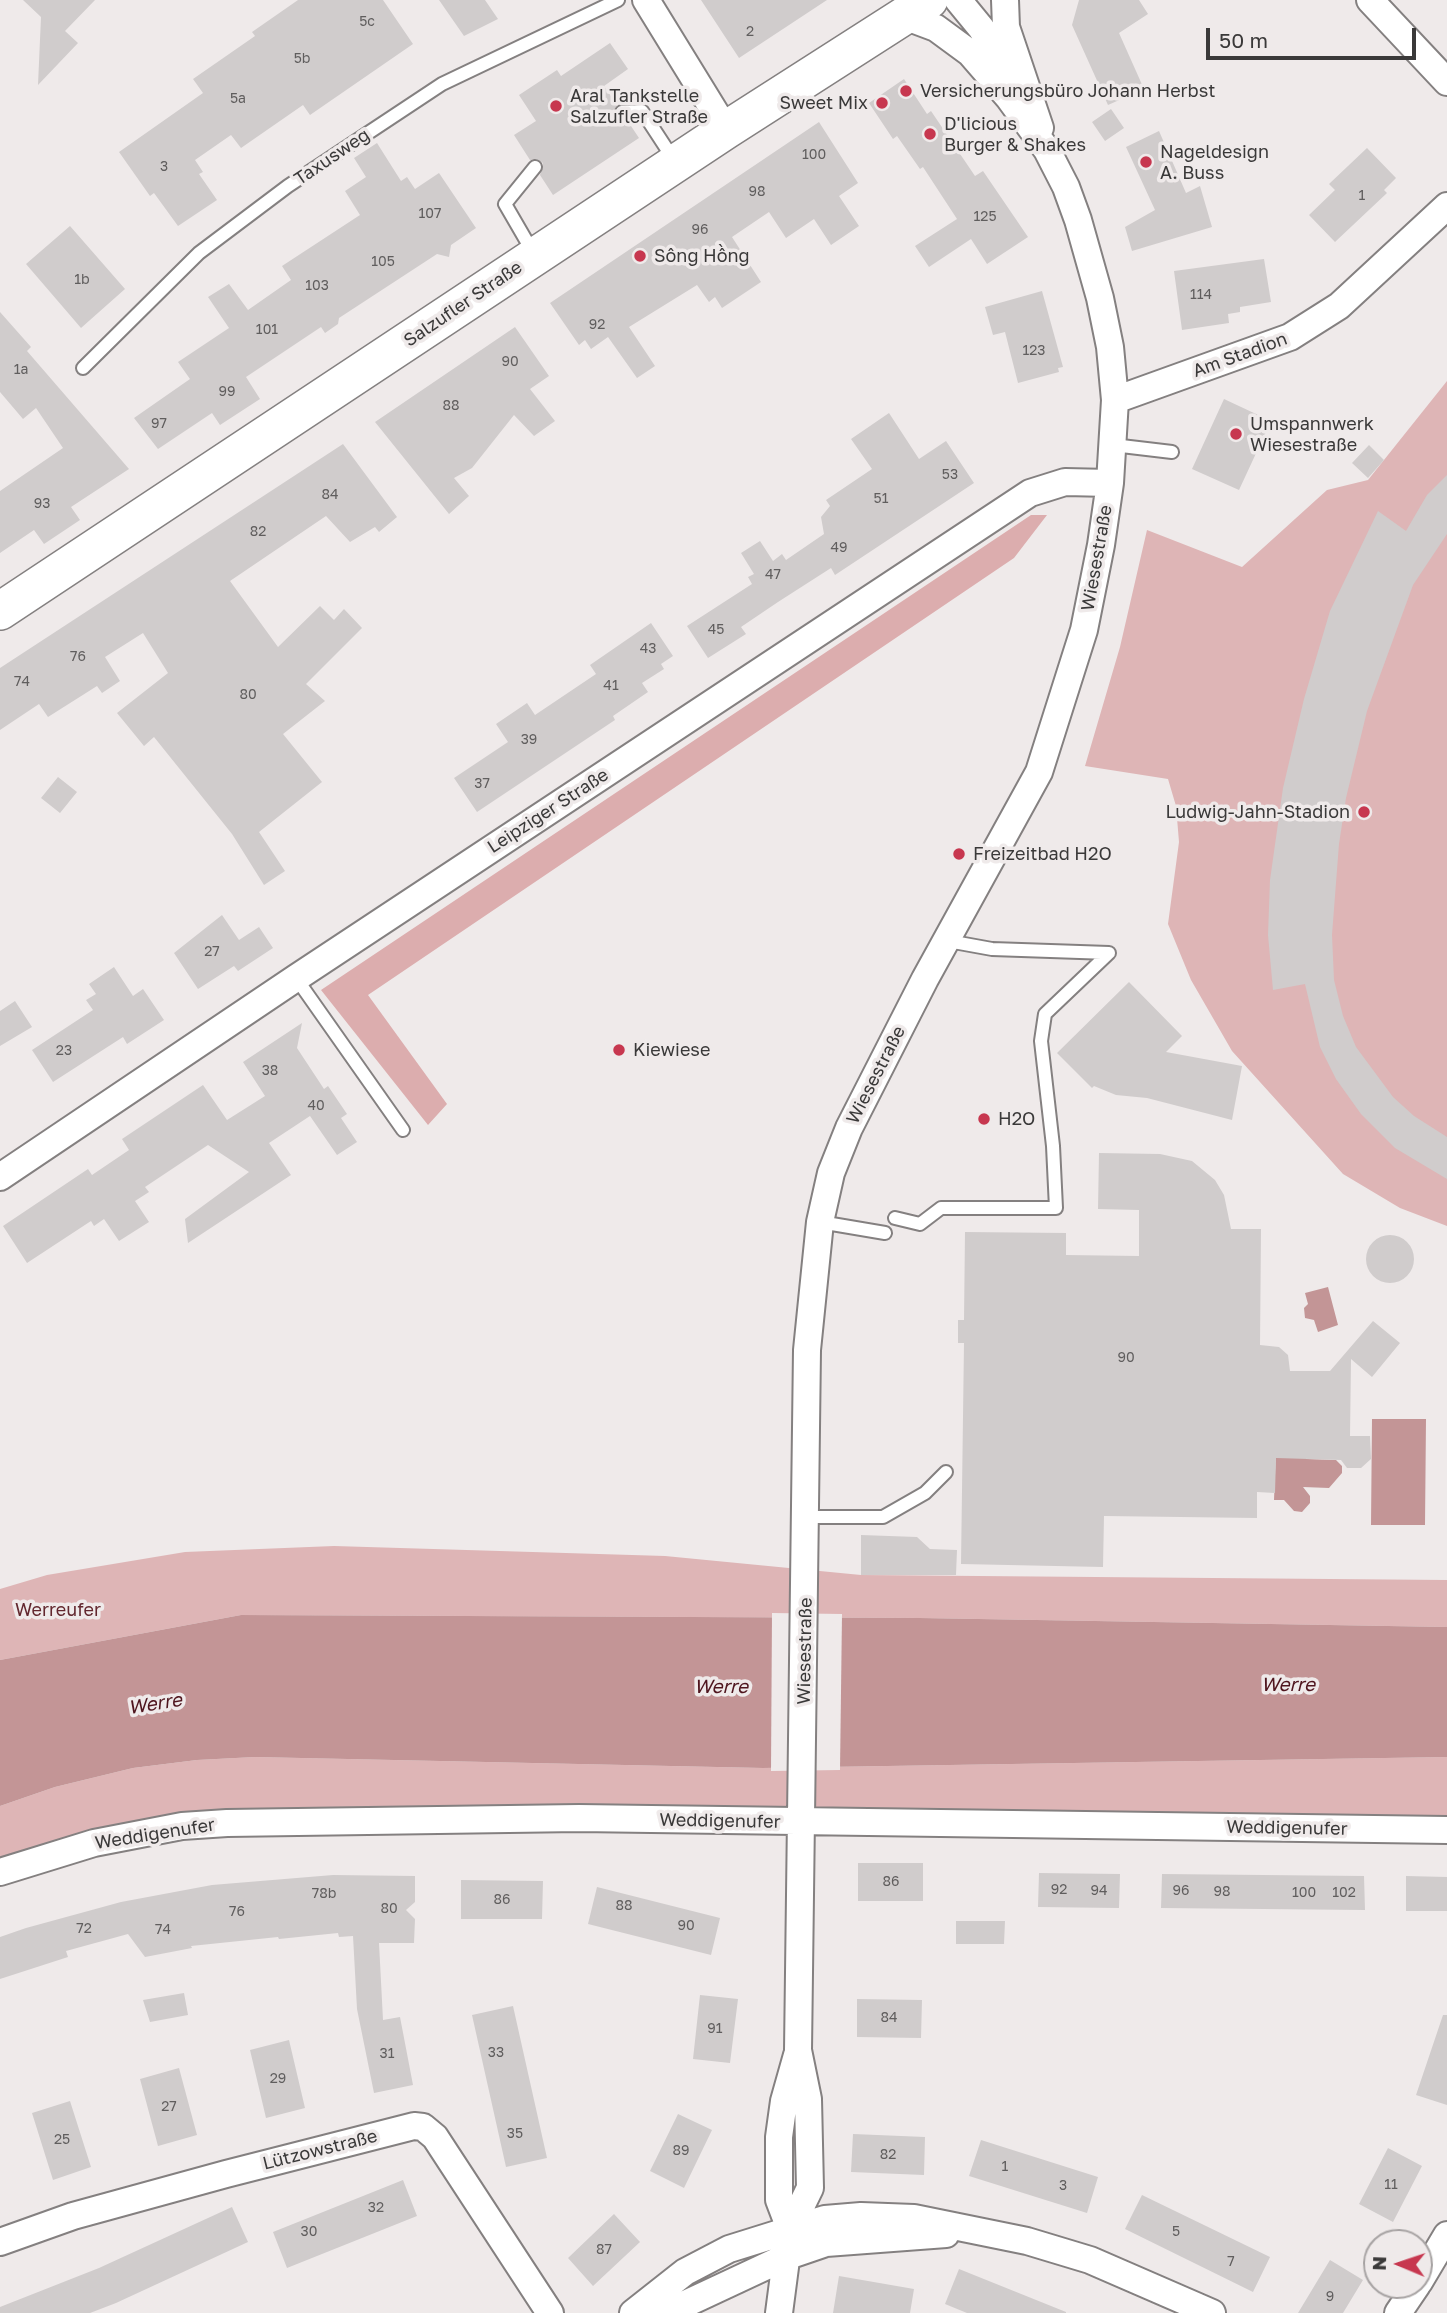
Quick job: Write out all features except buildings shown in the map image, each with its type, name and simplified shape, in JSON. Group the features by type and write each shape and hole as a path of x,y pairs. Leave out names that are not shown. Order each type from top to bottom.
{"main road":[{"name":"Salzufler Straße","path":"0,611 726,130 916,8"}],"street":[{"path":"646,0 726,130"},
{"path":"949,0 958,42"},
{"name":"Wiesestraße","path":"958,0 981,28 1035,112"},
{"name":"Wiesestraße","path":"779,2313 790,2229 779,2200 779,2148 784,2101 798,2050 807,1350 820,1222 831,1173 849,1128 925,979 1039,772 1084,630 1110,482 1115,400 1111,347 1074,209 1047,150 1006,27 1005,0"},
{"path":"1370,0 1447,82"},
{"name":"Wiesestraße","path":"916,8 936,29 958,42 1009,98 1047,150"},
{"name":"Am Stadion","path":"1115,400 1290,337 1339,306 1447,206"},
{"name":"Leipziger Straße","path":"0,1177 1030,493 1065,482 1110,482"},
{"name":"Weddigenufer","path":"0,1872 94,1843 182,1826 227,1823 472,1818 1447,1830"},
{"name":"Lützowstraße","path":"0,2242 73,2216 201,2181 414,2126 424,2127 435,2137 550,2313"},
{"path":"633,2313 685,2272 729,2249 825,2219 860,2216 914,2218 972,2232 1027,2241 1090,2260 1212,2313"},
{"path":"666,2313 788,2256 826,2242 972,2232"},
{"path":"1433,2259 1447,2235"}],"lane":[{"name":"Taxusweg","path":"83,368 199,253 288,187 442,84 618,0"},
{"path":"622,112 642,111 676,163"},
{"path":"535,167 505,204 535,256"},
{"path":"1113,445 1172,452"},
{"path":"895,1218 920,1224 940,1208 1056,1208 1053,1146 1041,1041 1045,1014 1109,953 992,949 948,941"},
{"path":"296,978 403,1130"},
{"path":"820,1222 885,1233"},
{"path":"806,1517 883,1517 925,1493 946,1472"}],"green space":[{"path":"1447,381 1447,1226 1400,1208 1343,1174 1232,1051 1191,980 1168,924 1179,842 1176,806 1168,779 1085,766 1120,647 1147,530 1242,567 1327,490 1368,480"},
{"name":"Werreufer","path":"334,1546 665,1556 861,1575 1447,1580 1447,1627 920,1618 241,1615 0,1660 0,1589 47,1575 185,1552"},
{"path":"255,1757 763,1768 1447,1757 1447,1820 303,1809 0,1865 0,1806 55,1787 133,1768 197,1760"}],"shaded area":[{"path":"1031,515 1047,515 1014,558 368,995 447,1104 428,1125 321,990"}],"water":[{"path":"1328,1287 1338,1325 1318,1332 1314,1320 1305,1318 1304,1308 1308,1304 1305,1293"},
{"path":"1372,1419 1426,1419 1425,1525 1371,1525"},
{"path":"1276,1450 1306,1450 1306,1459 1336,1460 1342,1466 1342,1473 1329,1488 1303,1487 1310,1496 1310,1503 1302,1512 1294,1511 1284,1500 1274,1500"},
{"name":"Werre","path":"241,1615 920,1618 1447,1627 1447,1757 763,1768 255,1757 197,1760 133,1768 55,1787 0,1806 0,1660"}],"pier":[{"path":"772,1613 842,1614 840,1770 771,1771"}],"place":[{"name":"Versicherungsbüro Johann Herbst","path":"906,91"},
{"name":"Sweet Mix","path":"882,103"},
{"name":"Aral Tankstelle Salzufler Straße","path":"556,106"},
{"name":"D'licious Burger & Shakes","path":"930,134"},
{"name":"Nageldesign A. Buss","path":"1146,162"},
{"name":"Sông Hồng","path":"640,256"},
{"name":"Umspannwerk Wiesestraße","path":"1236,434"},
{"name":"Ludwig-Jahn-Stadion","path":"1364,812"},
{"name":"Freizeitbad H2O","path":"959,854"},
{"name":"Kiewiese","path":"619,1050"},
{"name":"H2O","path":"984,1119"}]}
